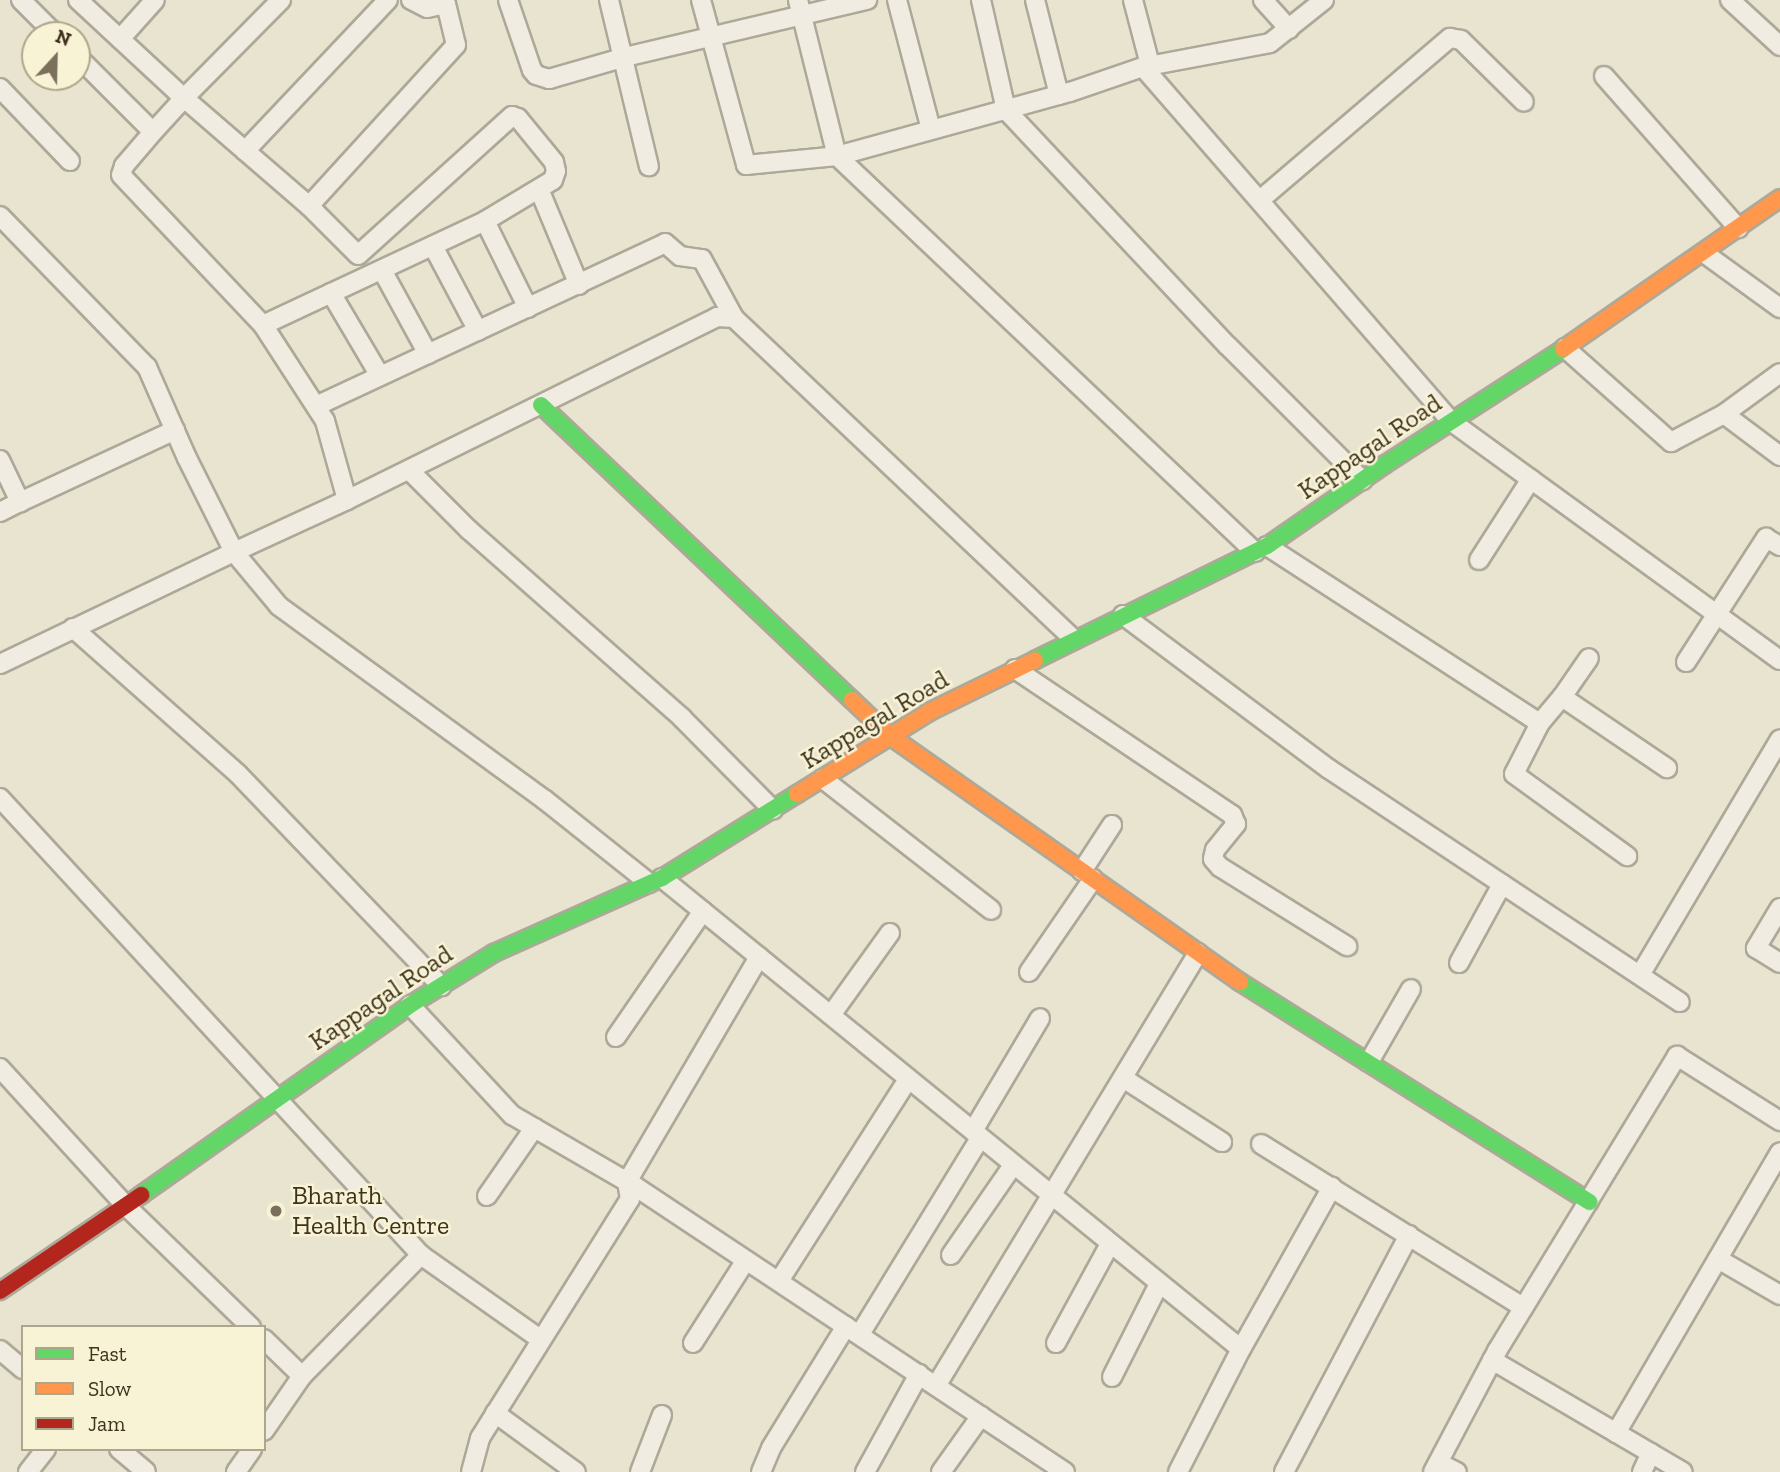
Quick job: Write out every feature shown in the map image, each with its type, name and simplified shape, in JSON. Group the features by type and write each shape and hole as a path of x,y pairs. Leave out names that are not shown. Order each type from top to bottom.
{"main road":[{"name":"Kappagal Road","path":"0,1291 127,1207 161,1178 410,1005 494,953 655,880 929,712 1261,549 1565,348 1780,198"},
{"path":"541,405 890,736 1260,996 1590,1202"}],"street":[{"path":"21,0 42,21"},
{"path":"78,0 184,98 309,206 377,272 428,354"},
{"path":"120,39 155,0"},
{"path":"281,0 184,98 124,166 121,175 263,325 325,421 347,500"},
{"path":"245,151 388,0"},
{"path":"309,206 456,45 450,1 427,8 411,0"},
{"path":"508,0 532,70 542,79 711,38 800,9 867,0"},
{"path":"609,0 625,57 649,166"},
{"path":"701,0 746,165 837,156 1059,95 1147,66 1270,43 1324,0"},
{"path":"897,0 931,130"},
{"path":"981,0 1006,110 1228,346 1362,480"},
{"path":"1035,0 1059,95"},
{"path":"1133,0 1147,66 1452,422 1780,660"},
{"path":"1263,0 1289,29"},
{"path":"1730,0 1780,46"},
{"path":"800,9 837,156 1261,549 1540,723"},
{"path":"1260,200 1450,38 1461,40 1524,102"},
{"path":"91,70 153,132"},
{"path":"1604,76 1738,228"},
{"path":"0,88 70,161"},
{"path":"263,325 485,221 553,180 554,162 518,118 512,116 358,255"},
{"path":"539,189 579,285"},
{"path":"0,216 147,367 234,552 279,606 655,880 703,911 1241,1349"},
{"path":"485,221 528,309"},
{"path":"316,406 665,243 680,256 702,259 734,318 1074,639"},
{"path":"433,246 478,331"},
{"path":"1704,253 1780,308"},
{"path":"331,293 380,376"},
{"path":"0,664 409,470 717,317 734,318"},
{"path":"1565,348 1671,442 1724,414 1780,373"},
{"path":"1724,414 1780,456"},
{"path":"0,512 175,430"},
{"path":"0,460 20,502"},
{"path":"409,470 469,530 682,718 773,810"},
{"path":"1479,560 1531,479"},
{"path":"1686,662 1766,538 1780,546"},
{"path":"1123,615 1329,769 1680,1002"},
{"path":"73,628 238,774 441,986"},
{"path":"1588,658 1562,697 1540,723 1514,774 1627,856"},
{"path":"1015,669 1231,815 1236,824 1215,850 1213,859 1220,867 1347,946"},
{"path":"1562,697 1667,768"},
{"path":"1640,975 1780,739"},
{"path":"823,779 991,910"},
{"path":"0,798 421,1255 540,1339"},
{"path":"1029,972 1087,875 1112,825"},
{"path":"1459,963 1502,884"},
{"path":"1780,908 1756,948 1780,963"},
{"path":"615,1037 703,911"},
{"path":"831,1015 890,933"},
{"path":"936,1386 1198,953"},
{"path":"471,1472 480,1438 630,1199 627,1182 759,957"},
{"path":"1369,1062 1411,989"},
{"path":"410,1005 512,1115 627,1182 1065,1472"},
{"path":"763,1472 771,1448 853,1330 976,1135 1040,1018"},
{"path":"1457,1472 1436,1467 1492,1360 1677,1056 1780,1121"},
{"path":"0,1068 127,1207 249,1325"},
{"path":"779,1281 908,1079"},
{"path":"1123,1079 1222,1142"},
{"path":"487,1196 534,1128"},
{"path":"1261,1143 1524,1307"},
{"path":"1616,1433 1780,1152"},
{"path":"951,1255 1013,1165"},
{"path":"1178,1472 1241,1349 1332,1187"},
{"path":"1284,1472 1409,1235"},
{"path":"1056,1343 1111,1244"},
{"path":"266,1428 302,1376 421,1255"},
{"path":"1718,1259 1780,1295"},
{"path":"693,1343 746,1260"},
{"path":"1112,1377 1159,1284"},
{"path":"266,1341 302,1376"},
{"path":"0,1350 21,1367"},
{"path":"1492,1360 1683,1472"},
{"path":"865,1472 919,1374"},
{"path":"495,1413 576,1472"},
{"path":"640,1472 662,1415"},
{"path":"941,1472 981,1416"},
{"path":"28,1472 44,1451"},
{"path":"120,1451 146,1472"},
{"path":"236,1472 251,1451"},
{"path":"1642,1472 1651,1453"}],"traffic: fast":[{"path":"1035,660 1267,546 1384,465 1563,349"},
{"path":"541,405 852,700"},
{"path":"141,1195 410,1005 494,953 662,878 797,794"},
{"path":"1240,982 1590,1202"}],"traffic: slow":[{"path":"1563,349 1780,198"},
{"path":"797,794 929,712 1035,660"},
{"path":"852,700 890,736 1240,982"}],"traffic: jam":[{"path":"0,1291 141,1195"}],"place":[{"name":"Bharath Health Centre","path":"276,1211"}]}
